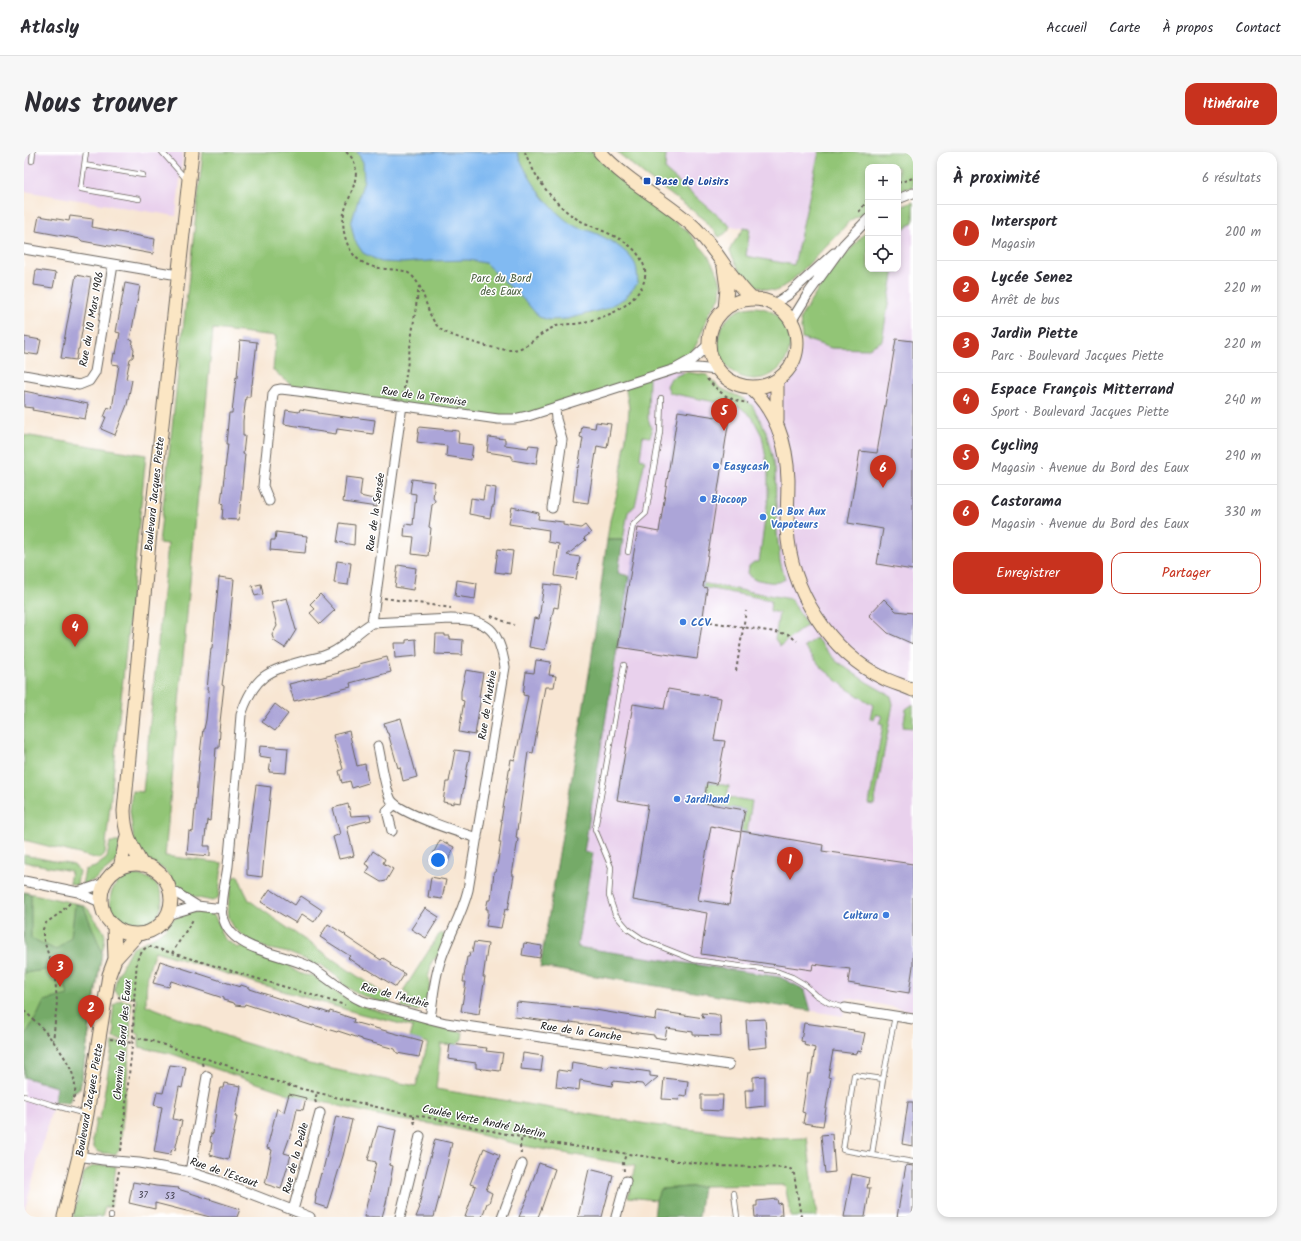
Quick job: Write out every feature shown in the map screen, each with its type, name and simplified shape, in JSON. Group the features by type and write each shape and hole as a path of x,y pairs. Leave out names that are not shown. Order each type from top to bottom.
{"main road":[{"name":"Boulevard Jacques Piette","path":"142,865 126,836 124,811 126,782 149,542 192,152"},
{"path":"600,152 615,167 691,225 706,239 738,284 752,299"},
{"path":"724,265 727,288 725,309"},
{"path":"752,299 763,300 774,304 785,312 792,320 797,334 798,344 792,365 777,381 764,386 750,387 730,381 718,370 711,358 709,344 711,331 716,319 725,309 738,302 752,299"},
{"path":"777,381 777,427"},
{"path":"750,387 765,403 777,427 786,460 788,479 787,529 789,548 806,600 821,625 836,643 851,656 884,679 913,690"},
{"name":"Boulevard Jacques Piette","path":"120,868 126,836"},
{"path":"135,864 142,865 154,869 163,876 170,889 170,908 167,915 158,926 149,932 138,934 129,933 114,926 108,920 104,912 102,895 106,883 112,874 120,868 135,864"},
{"name":"Boulevard Jacques Piette","path":"64,1217 79,1156 106,994 115,959 114,926"},
{"name":"Boulevard Jacques Piette","path":"115,959 138,934"}],"street":[{"path":"901,198 913,193"},
{"path":"774,304 788,295 844,244 865,222"},
{"path":"792,320 808,294 844,244"},
{"name":"Rue du 10 Mars 1906","path":"24,249 178,275"},
{"name":"Rue du 10 Mars 1906","path":"24,375 79,385 89,381 94,372 113,264"},
{"name":"Rue de la Ternoise","path":"269,501 263,486 273,394 276,390 281,389 402,401 498,419 514,419 555,408 675,369 694,359 709,344"},
{"name":"Rue de la Ternoise","path":"675,369 697,368 718,370"},
{"name":"Rue de la Sensée","path":"372,622 402,401"},
{"path":"552,508 562,440 556,419 555,408"},
{"name":"Rue de l'Authie","path":"465,619 478,621 490,629 498,640 502,650 505,667 477,838 465,903 441,958 435,980 430,1019 364,1002 350,995 311,968 295,960 268,954 249,945 234,935 224,920 222,909 228,868 241,715 246,700 256,684 264,675 279,668 330,654 342,647 372,622 465,619"},
{"path":"378,746 390,796 395,804 455,831 477,838"},
{"path":"392,831 387,811 395,804"},
{"path":"24,881 78,892 102,903"},
{"path":"78,892 106,883"},
{"path":"170,889 197,906"},
{"path":"167,915 197,906 222,909"},
{"path":"844,1008 913,1019"},
{"name":"Rue de la Canche","path":"430,1019 446,1023 729,1065"},
{"path":"190,1172 207,1076"},
{"name":"Rue de la Deûle","path":"293,1210 320,1113"},
{"path":"400,1217 420,1136"},
{"name":"Rue de l'Escaut","path":"79,1156 160,1166 190,1172 218,1181 310,1217"},
{"path":"502,1217 522,1164"},
{"path":"616,1217 626,1181"}],"lane":[{"path":"32,161 33,152"},
{"path":"86,152 81,189 138,199"},
{"path":"162,152 180,174 188,181"},
{"path":"84,165 143,175"},
{"path":"628,552 633,525 646,513 660,432 661,398"},
{"path":"624,665 595,829 610,867 610,896 615,914 628,929 644,940 694,960 776,971 792,977 804,984 816,995 829,1003 844,1008"},
{"path":"872,1155 883,1079 895,1016"},
{"path":"883,1079 854,1075 843,1150 913,1162"},
{"path":"24,1096 87,1114"},
{"path":"734,1193 737,1217"}],"path":[{"path":"346,152 352,159 356,177 343,221 347,243 352,254 358,260 369,266 381,269 404,270 412,276 419,285 436,323 442,330 452,336 502,350 514,350 528,345 551,328 579,324 612,314 626,304 639,290 646,278 645,268 641,258 622,241 576,218 556,202 541,182 525,152"},
{"path":"901,182 913,178"},
{"path":"402,401 419,285"},
{"path":"697,368 725,397 739,402 760,405 765,403"},
{"path":"725,397 729,410"},
{"path":"736,671 746,611"},
{"path":"710,622 788,634 797,641"},
{"path":"53,1042 57,1002 55,977 43,938 43,929 46,923 60,913 75,899 78,892"},
{"path":"197,906 197,914 172,952 350,1006"},
{"name":"Chemin du Bord des Eaux","path":"111,1216 120,1161 133,1037 134,1001 138,960 142,950 147,947 172,952"},
{"path":"106,994 134,1001"},
{"path":"24,1011 41,1026 66,1060 72,1072 76,1087 72,1110"},
{"path":"100,1037 132,1043"},
{"name":"Coulée Verte André Dherlin","path":"133,1037 152,1041 290,1086 389,1110 522,1137 626,1154 719,1166 788,1168 792,1170 794,1174 801,1217"},
{"path":"522,1137 520,1145 522,1164"},
{"path":"626,1154 623,1163 626,1181"}],"shaded area":[{"path":"24,152 183,152 176,216 24,191"},
{"path":"649,152 819,152 794,265 745,256 750,229 730,226 665,170 666,155"},
{"path":"913,202 913,1011 847,998 843,1016 540,967 591,662 610,520 619,486 629,408 625,385 675,369 707,375 720,388 742,398 780,388 797,365 802,338 800,318 827,276 865,232 865,272 901,272 901,206"},
{"path":"24,1077 56,1087 53,1105 24,1213"}],"green space":[{"name":"Parc du Bord des Eaux","path":"203,152 592,152 622,181 688,232 707,254 718,274 721,284 720,297 710,312 695,347 675,369 649,377 648,418 652,431 650,437 643,436 640,458 645,460 635,506 628,512 623,540 607,540 610,520 619,486 628,423 629,408 625,385 514,419 298,391 273,370 276,336 213,329 165,856 222,863 219,895 217,899 212,901 189,896 180,892 162,868 146,859 134,843 130,811 132,791 143,792 168,544 159,543"},
{"path":"617,152 649,152 666,155 665,170 730,226 725,234 719,237 704,219 643,174"},
{"path":"819,152 913,152 913,187 901,190 901,164 865,164 865,211 850,221 790,282 776,291 757,287 746,280 730,252 731,247 744,228 750,229 746,256 794,265"},
{"path":"913,202 913,222 901,232 901,206"},
{"path":"865,232 865,272 894,272 882,341 867,349 831,348 802,338 800,318 827,276"},
{"path":"754,307 774,313 784,323 790,343 784,363 774,373 754,379 734,373 724,363 718,343 724,323 734,313"},
{"path":"686,372 707,375 720,388 742,398 752,405 766,431 775,469 777,533 780,561 785,579 782,581 769,582 753,579 748,573 749,566 754,562 759,562 768,498 768,470 762,436 752,417 740,407 670,393 667,386 671,378"},
{"path":"24,435 146,455 105,854 99,859 24,840"},
{"path":"607,540 623,540 618,573 629,576 584,852 593,853 577,947 780,977 805,990 811,1011 540,967 591,662"},
{"path":"701,583 791,599 807,625 780,646 775,639 779,613 770,611 771,600 701,587"},
{"path":"816,638 836,661 865,681 891,696 893,704 874,805 869,804 883,724 879,723 882,716 876,714 874,720 870,718 873,705 846,688 821,667 804,646"},
{"path":"913,704 913,728 903,727 906,709"},
{"path":"707,782 729,786 727,797 752,801 747,832 741,832 745,810 704,803"},
{"path":"110,842 121,842 115,863 94,880 82,885 85,870 95,867 107,858"},
{"path":"24,855 74,865 79,871 77,885 69,883 71,871 24,862"},
{"path":"136,875 150,879 158,887 162,901 158,915 150,923 136,927 122,923 114,915 110,901 114,887 122,879"},
{"path":"238,875 249,900 392,1000 389,1004 353,991 341,983 340,979 320,964 316,966 289,953 269,949 249,941 234,928 229,918 228,908 232,878"},
{"path":"24,892 83,905 89,910 104,934 105,941 80,1089 56,1087 24,1077"},
{"path":"24,892 31,894 31,938 56,950 71,937 75,904 83,905 102,952 80,1089 73,1092 69,1103 54,1102 56,1087 24,1077 24,1037 44,1001 68,995 60,968 24,973"},
{"path":"191,912 202,912 214,915 221,928 220,932 225,939 238,948 241,946 266,958 289,963 293,969 299,973 312,975 341,995 361,1006 433,1027 463,1032 462,1039 457,1045 441,1044 436,1089 653,1125 774,1139 807,1138 817,1217 791,1217 785,1185 703,1186 661,1189 656,1200 628,1197 635,1166 520,1145 440,1125 394,1119 289,1094 169,1053 139,1047 139,1034 135,1033 136,998 120,996 114,991 117,976 131,949 157,935 165,929 174,918","holes":["155,951 361,1014 413,1027 410,1038 428,1043 416,1086 309,1064 239,1041 146,1005 146,991 150,965"]},
{"path":"440,933 447,936 437,957 432,961 428,978 430,984 426,1005 420,1010 415,1011 401,1007 409,995 403,991"},
{"path":"120,1000 131,1002 130,1041 113,1038 115,1029 112,1023 114,1005"},
{"path":"113,1042 130,1044 120,1149 116,1154 99,1152 94,1147 93,1142 96,1119 100,1119"},
{"path":"101,1165 116,1166 111,1207 105,1207 102,1217 73,1217 84,1173 91,1167"},
{"path":"703,1186 699,1217 654,1217 656,1200 660,1189"}],"water":[{"path":"357,152 517,152 531,180 551,207 573,225 611,241 631,257 636,267 638,283 625,298 605,309 567,319 549,320 539,317 525,301 485,263 468,260 403,263 381,262 363,253 355,241 351,224 364,180 363,162"}],"building":[{"path":"39,216 69,221 70,216 93,219 92,227 155,239 153,254 36,231"},
{"path":"36,270 56,273 53,288 34,285"},
{"path":"76,275 91,278 76,360 61,358"},
{"path":"125,283 140,286 130,340 133,341 133,357 130,359 126,379 132,380 127,405 115,435 101,429 108,407 112,409 119,365 112,364 114,353 116,354 120,333 116,332"},
{"path":"24,337 41,340 38,355 24,353"},
{"path":"896,339 913,341 913,570 877,564 883,529 848,523 860,451 877,453"},
{"path":"240,340 257,342 250,397 246,397 243,421 243,436 245,436 243,454 245,454 239,520 222,519 223,505 221,503 228,444 226,444 229,413 232,413"},
{"path":"24,391 88,404 85,419 32,410 33,408 24,407"},
{"path":"300,409 352,418 375,420 373,434 337,429 336,434 284,424 286,410 299,412"},
{"path":"678,411 729,419 703,587 707,588 697,659 618,647 638,528 659,532"},
{"path":"596,422 611,424 607,448 597,446 588,503 573,501 577,467 578,468 583,438 580,437 582,426 595,428"},
{"path":"419,427 459,431 458,443 473,445 471,460 446,456 447,446 417,442"},
{"path":"489,437 505,439 505,445 528,448 529,445 539,446 536,464 512,460 512,456 487,452"},
{"path":"346,477 362,479 360,496 378,500 377,507 343,502"},
{"path":"412,479 435,482 433,498 436,502 432,505 429,527 431,528 428,556 412,554 414,537 404,536 405,524 413,525 416,494 410,493"},
{"path":"485,486 496,488 494,506 492,506 490,518 469,514 471,498 483,500"},
{"path":"512,507 539,513 538,519 563,522 563,525 581,528 585,525 591,533 584,538 586,540 567,555 580,557 576,579 555,576 559,544 548,542 549,530 509,524"},
{"path":"340,523 355,525 354,545 337,542"},
{"path":"276,532 307,536 305,553 270,550 271,540 275,540"},
{"path":"498,549 513,551 510,574 495,572"},
{"path":"337,561 351,563 348,585 334,583"},
{"path":"398,565 416,568 413,590 395,587"},
{"path":"219,577 234,579 226,661 222,685 224,686 219,731 219,748 216,748 210,821 207,820 204,846 210,846 210,856 187,854 189,831 193,832 199,762 203,729 206,720 209,690 207,690"},
{"path":"457,580 477,583 475,599 455,596"},
{"path":"261,584 263,594 255,596 252,586"},
{"path":"544,584 561,586 558,608 554,607 545,650 529,647 534,618 539,619"},
{"path":"320,594 335,610 320,624 310,613 315,609 310,604"},
{"path":"287,598 296,630 285,648 274,641 272,635 277,626 271,602"},
{"path":"884,599 896,611 913,613 913,644 888,633 869,615"},
{"path":"436,634 445,634 445,636 450,636 450,639 463,640 462,655 435,654"},
{"path":"416,639 417,656 395,658 394,643 406,643 406,640"},
{"path":"387,657 391,672 350,683 351,687 294,701 289,684 339,673 338,672 360,666 359,664"},
{"path":"536,660 551,662 549,675 556,676 554,687 545,687 533,753 528,752 516,838 518,839 512,875 514,875 508,910 505,909 501,928 486,926 488,909 486,909 488,900 491,900 494,872 496,872 501,842 499,842 501,821 511,759 515,760 528,696 523,695 526,672 534,673"},
{"path":"466,670 483,673 475,735 459,732 464,701 461,700 461,691"},
{"path":"668,689 721,698 714,740 725,741 717,784 707,782 704,803 745,810 741,831 823,845 822,851 913,864 913,966 909,993 848,983 850,969 813,964 812,970 701,954 707,913 633,900 648,805 617,800 633,704 664,709","holes":["711,826 741,832 729,905 698,900"]},
{"path":"275,704 288,714 275,731 262,722"},
{"path":"401,718 417,777 403,781 400,767 398,768 384,723"},
{"path":"349,731 357,766 365,764 368,783 352,788 350,781 342,783 339,771 343,769 333,735"},
{"path":"260,746 288,748 286,773 269,772 271,758 259,756"},
{"path":"455,750 470,752 461,803 454,802 454,804 443,802 446,782 449,782"},
{"path":"256,785 271,787 262,877 247,875 247,853"},
{"path":"348,804 351,816 370,815 371,820 347,826 354,856 339,859 333,837 340,834 333,808"},
{"path":"440,840 454,847 446,865 431,858"},
{"path":"373,851 385,859 383,863 393,869 386,881 381,882 366,873 370,867 365,864"},
{"path":"431,877 446,880 442,899 428,897"},
{"path":"270,889 295,905 301,896 322,910 314,922 302,914 296,923 261,902"},
{"path":"425,908 439,917 426,938 411,929"},
{"path":"328,924 381,960 383,958 391,963 390,965 405,974 396,987 358,965 348,958 350,956 320,937"},
{"path":"474,942 488,944 483,977 485,977 479,1014 461,1011 466,982 463,982 467,957 469,957 470,952 472,953"},
{"path":"524,943 542,946 540,958 522,955"},
{"path":"160,961 240,987 241,985 311,1009 311,1007 329,1013 330,1011 354,1019 353,1022 423,1041 419,1057 397,1053 395,1049 362,1040 338,1031 313,1026 245,1004 244,1006 235,1005 234,1003 223,1000 223,998 171,981 169,987 153,983"},
{"path":"517,1002 589,1009 656,1020 657,1011 704,1018 701,1013 715,1014 720,1015 721,1036 693,1035 693,1032 667,1028 665,1039 654,1037 654,1035 620,1031 600,1026 515,1017"},
{"path":"765,1019 767,1047 748,1049 746,1020"},
{"path":"804,1023 865,1033 861,1052 858,1051 857,1054 833,1051 828,1077 831,1078 823,1126 803,1123 805,1113 802,1112 808,1074 811,1074 815,1048 804,1045 805,1042 801,1041"},
{"path":"450,1044 487,1048 486,1051 503,1053 500,1071 476,1068 476,1063 448,1059"},
{"path":"523,1053 543,1056 541,1071 521,1069"},
{"path":"572,1062 608,1068 609,1066 650,1072 650,1076 658,1077 645,1088 642,1084 613,1081 612,1086 580,1080 579,1090 556,1087 558,1070 571,1072"},
{"path":"170,1065 186,1067 182,1088 179,1087 173,1119 182,1121 175,1150 172,1149 170,1155 154,1152 162,1107 154,1105 157,1092 163,1093"},
{"path":"765,1076 765,1106 746,1108 745,1090 753,1090 753,1077"},
{"path":"664,1078 688,1081 686,1096 680,1095 679,1100 662,1099"},
{"path":"224,1083 241,1086 235,1117 237,1117 228,1160 210,1155 212,1143 210,1142 211,1133 213,1134 217,1102 220,1088 223,1088"},
{"path":"289,1094 306,1098 303,1110 297,1109 293,1128 284,1153 291,1155 281,1189 265,1184 272,1150 267,1148 277,1108 284,1112"},
{"path":"701,1095 723,1095 722,1111 701,1110"},
{"path":"908,1102 913,1102 913,1146 902,1144"},
{"path":"336,1116 352,1120 327,1208 315,1204 315,1196"},
{"path":"378,1126 396,1130 389,1165 393,1166 382,1217 364,1217 376,1162 368,1160"},
{"path":"832,1134 835,1172 825,1173 821,1135"},
{"path":"435,1139 452,1143 439,1198 434,1217 416,1217 420,1207 426,1173"},
{"path":"484,1148 500,1155 486,1190 492,1193 482,1217 465,1217 476,1186 470,1184"},
{"path":"539,1163 555,1169 542,1207 538,1217 519,1217 528,1196"},
{"path":"906,1165 913,1166 912,1217 897,1217"},
{"path":"589,1169 613,1175 602,1217 578,1217"},
{"path":"852,1174 869,1178 867,1188 870,1188 865,1217 844,1217"},
{"path":"133,1182 179,1188 178,1189 240,1209 237,1217 210,1217 155,1203 155,1209 129,1203"},
{"path":"777,1199 778,1204 781,1203 782,1215 779,1215 779,1217 755,1217 754,1206 757,1206 757,1201"}],"place":[{"name":"Base de Loisirs","path":"647,181"},
{"name":"Cycling","path":"724,431"},
{"name":"Easycash","path":"716,466"},
{"name":"Castorama","path":"883,488"},
{"name":"Biocoop","path":"703,499"},
{"name":"La Box Aux Vapoteurs","path":"763,517"},
{"name":"CCV","path":"683,622"},
{"name":"Espace François Mitterrand","path":"75,647"},
{"name":"Jardiland","path":"677,799"},
{"name":"Intersport","path":"790,880"},
{"name":"Cultura","path":"886,915"},
{"name":"Jardin Piette","path":"60,987"},
{"name":"Lycée Senez","path":"91,1028"}]}
